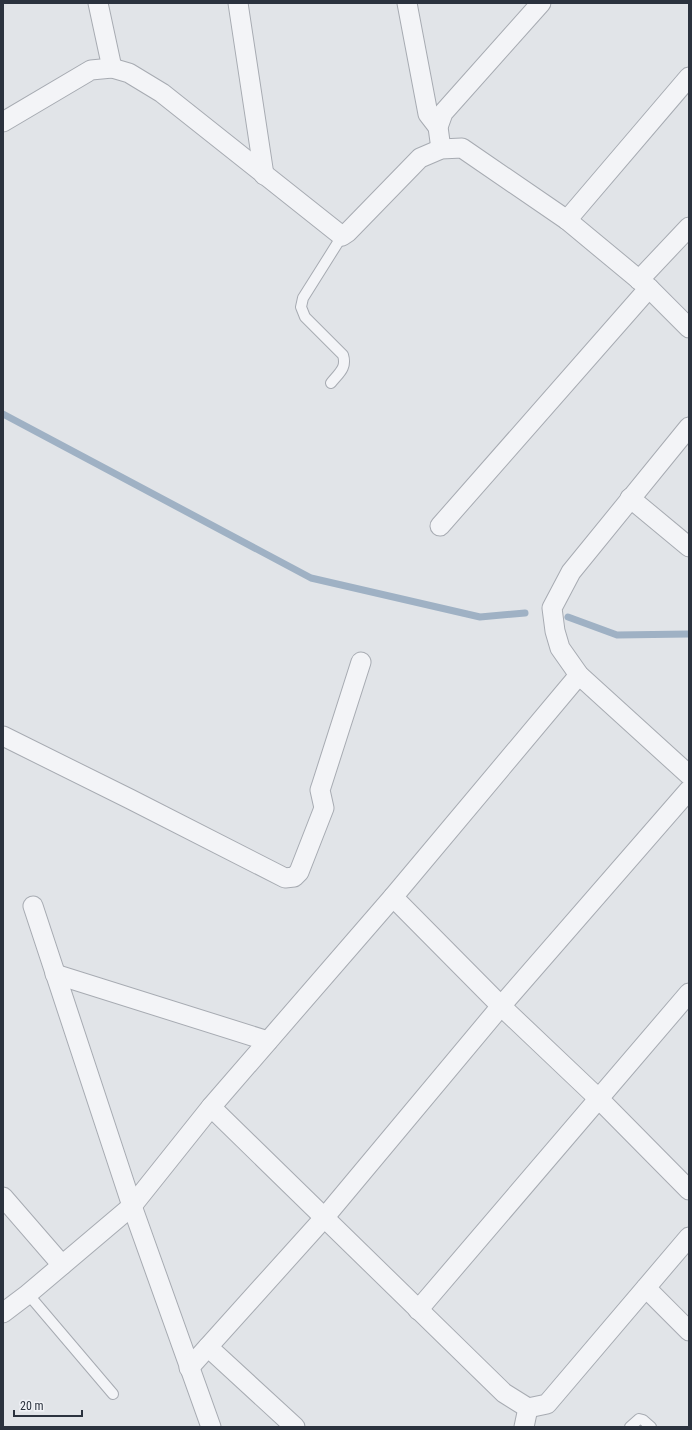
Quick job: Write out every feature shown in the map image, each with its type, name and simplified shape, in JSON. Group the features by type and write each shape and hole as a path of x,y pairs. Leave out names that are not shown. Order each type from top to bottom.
{"street":[{"path":"98,3 112,68"},
{"path":"238,3 264,175"},
{"path":"407,3 428,114 438,127"},
{"path":"441,149 438,127 443,113 541,3"},
{"path":"5,118 91,70 112,68 129,73 162,93 342,236 348,232 420,158 441,149 462,148 567,220 644,284 689,328"},
{"path":"567,220 689,77"},
{"path":"440,526 644,284 689,227"},
{"path":"689,427 571,572 552,608 555,630 560,648 579,675 689,775"},
{"path":"630,498 689,547"},
{"path":"3,736 130,798 285,878 294,877 299,872 324,808 320,790 361,662"},
{"path":"3,1313 28,1294 132,1206 211,1108 393,897 579,675"},
{"path":"189,1368 324,1218 501,1006 689,790"},
{"path":"393,897 501,1006 599,1099 689,1190"},
{"path":"33,906 132,1206 211,1427"},
{"path":"55,974 268,1041"},
{"path":"418,1310 689,993"},
{"path":"211,1108 504,1393 528,1408 547,1404 689,1237"},
{"path":"3,1197 62,1265"},
{"path":"646,1288 689,1331"},
{"path":"208,1348 295,1427"},
{"path":"524,1427 528,1408"}],"lane":[{"path":"331,383 343,368 345,361 343,355 305,318 301,307 303,298 342,236"},
{"path":"28,1294 113,1394"},
{"path":"630,1427 639,1418 651,1427"}],"waterway":[{"path":"3,414 311,578 480,617 525,613"},
{"path":"568,617 617,635 689,634"}]}
